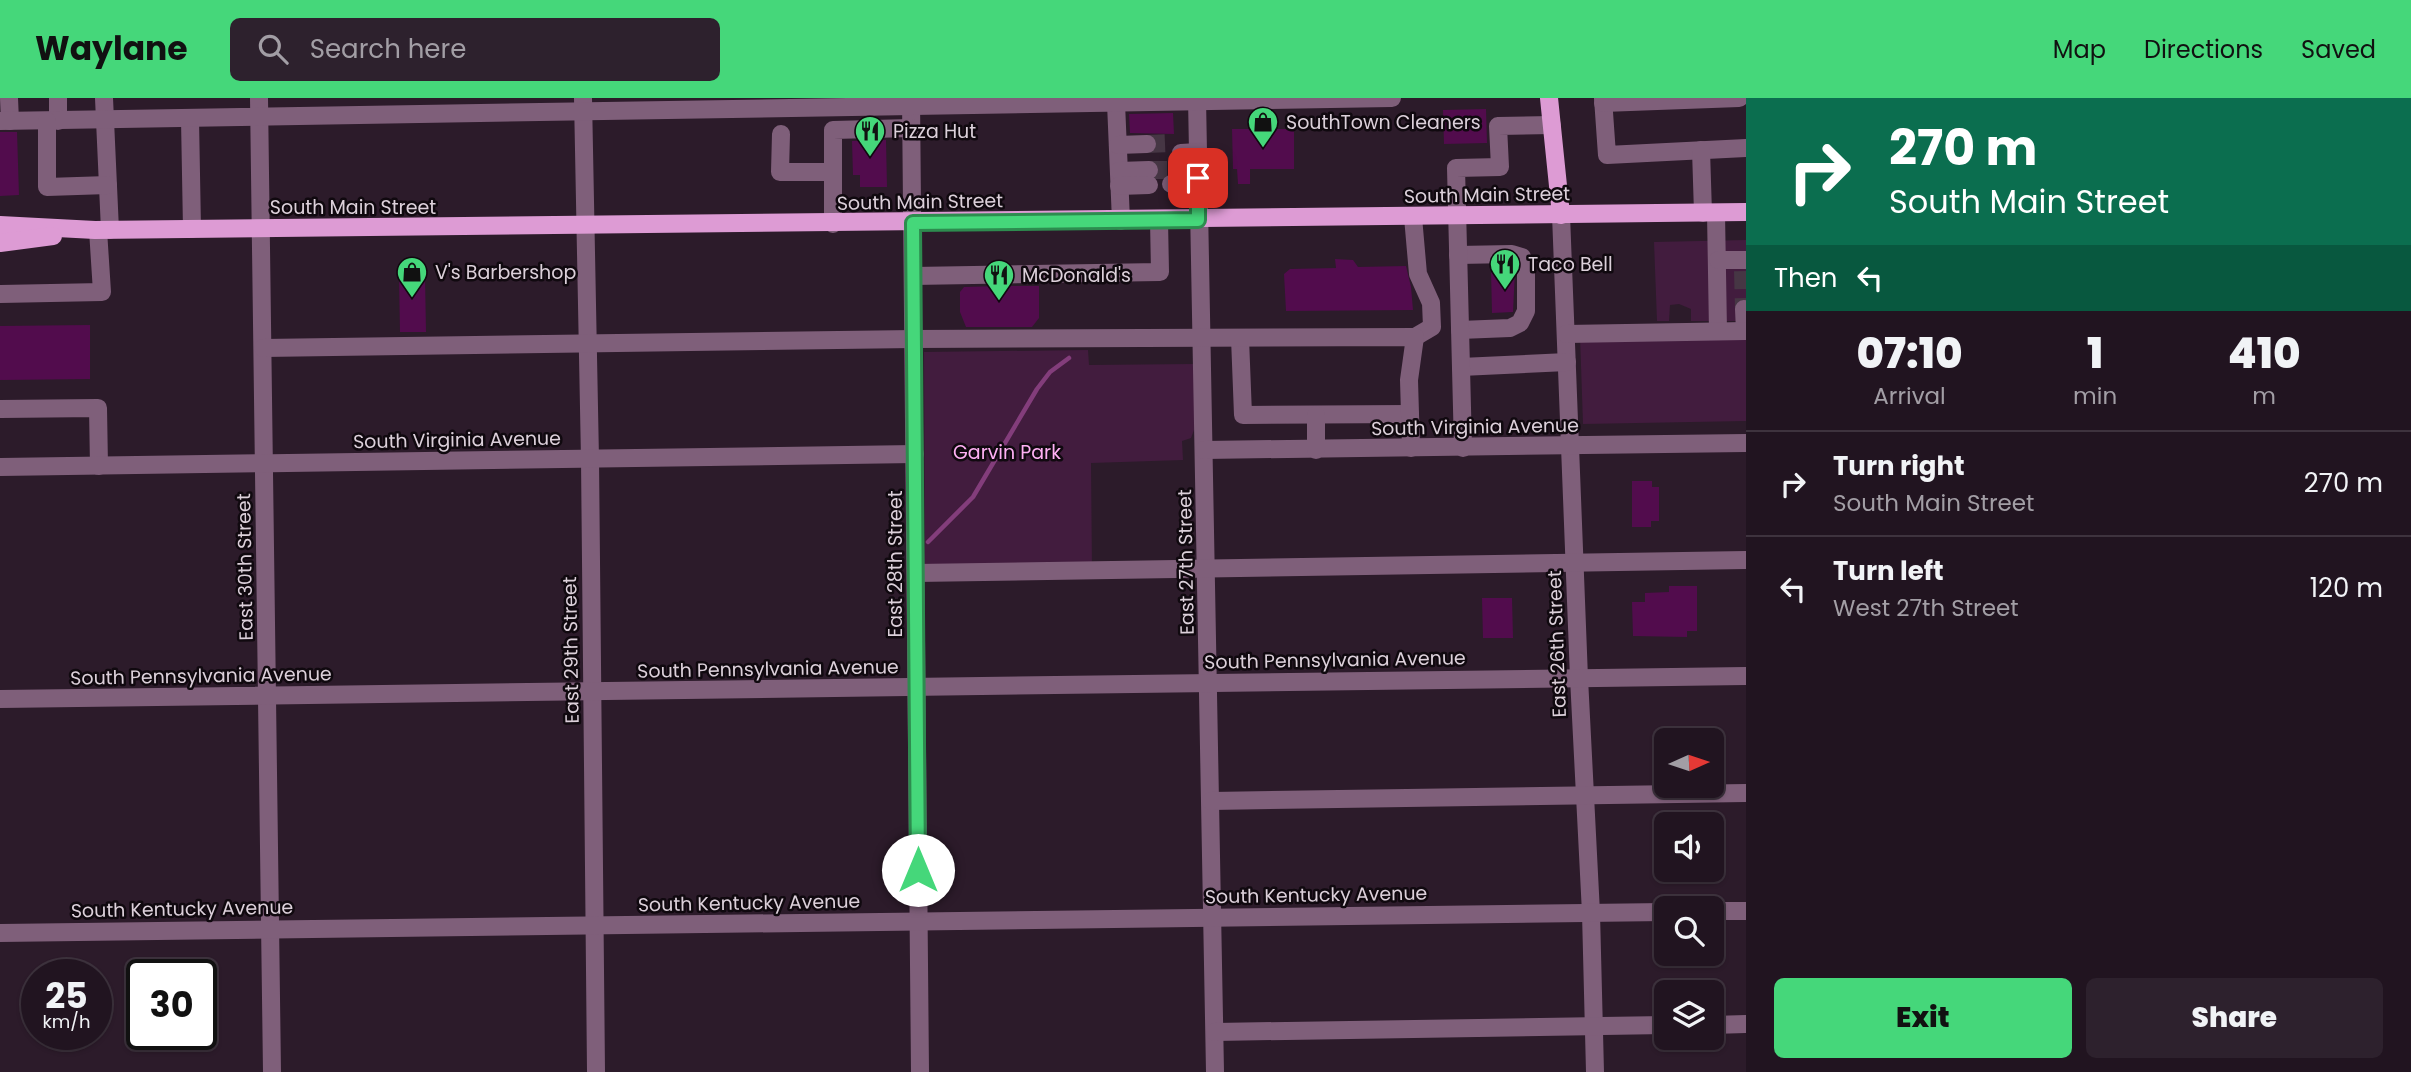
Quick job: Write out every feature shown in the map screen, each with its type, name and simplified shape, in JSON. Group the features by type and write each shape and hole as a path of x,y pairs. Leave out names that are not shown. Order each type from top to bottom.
{"main road":[{"path":"1549,98 1561,215"},
{"name":"South Main Street","path":"0,225 101,230 585,227 1746,212"},
{"name":"South Main Street","path":"0,243 101,230"}],"street":[{"path":"9,98 5,121 259,118 583,105 1116,103 1392,98"},
{"path":"58,98 53,121 47,187 108,185"},
{"path":"0,294 102,292 101,230 108,185 104,98"},
{"name":"East 30th Street","path":"259,98 272,1072"},
{"path":"1739,98 1603,100 1606,155 1746,148"},
{"name":"East 27th Street","path":"1197,100 1178,161 1198,220 1208,568 1215,1072"},
{"name":"East 28th Street","path":"911,102 920,1072"},
{"path":"1116,103 1121,221"},
{"name":"East 29th Street","path":"583,105 590,459 596,1072"},
{"path":"190,119 192,229"},
{"path":"1463,448 1456,167 1500,167 1499,126 1552,125"},
{"path":"833,224 833,130 911,128"},
{"path":"781,134 780,172 833,172"},
{"path":"1702,150 1709,213 1718,260 1718,331"},
{"path":"1118,165 1148,164 1118,165"},
{"name":"East 26th Street","path":"1561,215 1591,913 1595,1072"},
{"path":"263,348 914,339 1415,337 1432,327 1431,303 1418,274 1413,217"},
{"path":"913,276 1160,272 1159,220"},
{"path":"1458,255 1512,254 1522,257 1526,268 1526,311 1520,323 1510,328 1460,330"},
{"path":"1718,260 1744,264"},
{"path":"1566,334 1746,331 1744,309"},
{"path":"1411,448 1409,380 1415,337"},
{"path":"1240,338 1243,415 1410,414"},
{"path":"1461,367 1567,362"},
{"path":"0,409 98,408 99,467"},
{"path":"1315,450 1316,415"},
{"name":"South Virginia Avenue","path":"1205,450 1746,443"},
{"name":"South Virginia Avenue","path":"0,467 915,454"},
{"path":"916,573 1746,560"},
{"name":"South Pennsylvania Avenue","path":"0,699 1746,676"},
{"path":"1211,801 1746,793"},
{"path":"1724,911 1746,911"},
{"name":"South Kentucky Avenue","path":"0,933 1654,912"},
{"path":"1724,1025 1746,1024"},
{"path":"1215,1032 1654,1025"}],"green space":[{"path":"1746,240 1746,321 1691,321 1691,309 1679,304 1670,305 1669,321 1657,321 1654,242"},
{"path":"1746,333 1746,421 1583,424 1580,336"},
{"name":"Garvin Park","path":"1088,350 1089,365 1194,364 1194,430 1191,438 1182,441 1183,460 1091,463 1092,570 925,570 924,352"}],"building":[{"path":"1486,109 1487,143 1444,144 1443,110"},
{"path":"1173,113 1174,134 1130,133 1129,114"},
{"name":"SouthTown Cleaners","path":"1232,129 1294,129 1294,169 1250,169 1250,184 1238,184 1237,169 1233,169"},
{"path":"0,132 17,132 19,195 0,196"},
{"name":"Pizza Hut","path":"886,140 887,187 860,187 860,175 853,175 852,141"},
{"path":"1335,259 1353,260 1358,267 1406,266 1413,310 1286,311 1284,274 1290,269 1336,268"},
{"name":"Taco Bell","path":"1491,270 1515,270 1513,312 1492,313"},
{"name":"V's Barbershop","path":"399,276 425,276 426,332 400,332"},
{"name":"McDonald's","path":"1039,286 1039,318 1032,327 966,327 960,312 960,292 964,287"},
{"path":"90,325 90,379 0,380 0,326"},
{"path":"1632,481 1652,481 1652,487 1659,487 1659,521 1651,521 1651,527 1632,527"},
{"path":"1669,586 1697,586 1697,631 1687,631 1687,637 1633,636 1632,602 1645,602 1645,593 1669,592"},
{"path":"1482,598 1512,598 1513,638 1483,638"}],"waterway":[{"path":"928,542 973,497 1037,389 1050,372 1069,358"}],"tunnel":[{"path":"1147,144 1170,143"},
{"path":"1149,170 1171,170"},
{"path":"1743,271 1744,309"}],"place":[{"name":"SouthTown Cleaners","path":"1263,149"},
{"name":"Pizza Hut","path":"870,158"},
{"name":"Taco Bell","path":"1505,291"},
{"name":"V's Barbershop","path":"412,299"},
{"name":"McDonald's","path":"999,302"}],"route":[{"path":"918,870 913,223 1198,220 1198,178"}]}
